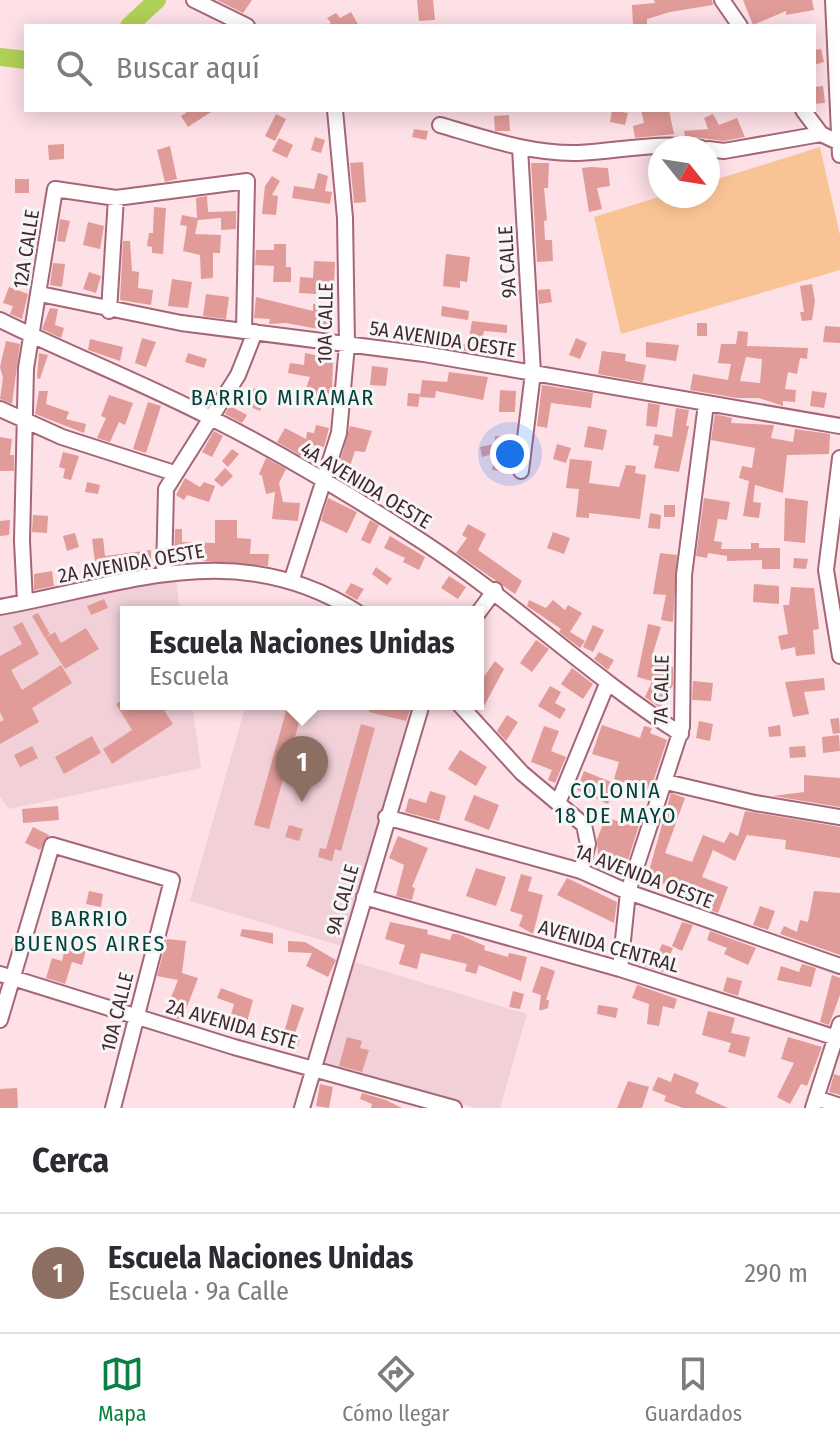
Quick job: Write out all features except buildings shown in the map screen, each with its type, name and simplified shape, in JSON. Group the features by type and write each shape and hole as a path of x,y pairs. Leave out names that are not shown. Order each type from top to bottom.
{"street":[{"path":"194,0 243,24"},
{"path":"722,0 739,24"},
{"path":"833,0 839,147"},
{"name":"10A CALLE","path":"292,579 339,433 347,345 345,218 335,112"},
{"path":"804,112 821,134 839,147"},
{"path":"440,125 520,148 579,153 648,145"},
{"path":"720,150 821,134"},
{"name":"9A CALLE","path":"520,148 533,373 521,471"},
{"path":"109,311 116,198 247,181 249,332 238,375 209,416 166,489 164,574"},
{"name":"12A CALLE","path":"25,602 22,541 30,335 40,294 55,189 116,198"},
{"name":"5A AVENIDA OESTE","path":"40,294 109,311 533,373 840,426"},
{"name":"4A AVENIDA OESTE","path":"0,320 209,416 324,481 495,590 529,623 607,684 681,734"},
{"name":"7A CALLE","path":"620,969 628,892 681,734 684,575 706,404"},
{"path":"0,409 25,422 174,473"},
{"path":"840,458 826,570 840,656"},
{"name":"2A AVENIDA OESTE","path":"0,607 164,574 214,568 292,579 345,606"},
{"path":"483,606 495,590"},
{"path":"558,803 607,684"},
{"name":"9A CALLE","path":"302,1108 420,710"},
{"path":"464,710 489,740 580,820 587,831 588,844 581,871"},
{"path":"666,782 755,803 840,817"},
{"name":"1A AVENIDA OESTE","path":"386,817 581,871 628,892 840,966"},
{"name":"10A CALLE","path":"7,976 52,845 172,880 113,1108"},
{"name":"AVENIDA CENTRAL","path":"364,897 839,1033"},
{"path":"0,1020 7,976"},
{"name":"2A AVENIDA ESTE","path":"7,976 137,1017 454,1108"},
{"path":"839,1033 815,1103 840,1106"}],"shaded area":[{"path":"820,147 840,235 840,270 621,334 594,217 648,200 648,208 720,208 720,178"},
{"path":"176,578 179,606 120,606 120,710 193,710 201,768 9,809 0,797 0,616"},
{"path":"244,710 413,710 345,947 190,901"},
{"path":"354,962 527,1014 500,1108 476,1108 324,1064"}],"waterway":[{"path":"131,24 157,0"},
{"path":"0,57 24,60"}],"place":[{"name":"Escuela Naciones Unidas","path":"302,802"}],"district":[{"name":"BARRIO MIRAMAR","path":"283,397"},
{"name":"COLONIA 18 DE MAYO","path":"616,802"},
{"name":"BARRIO BUENOS AIRES","path":"90,930"}]}
